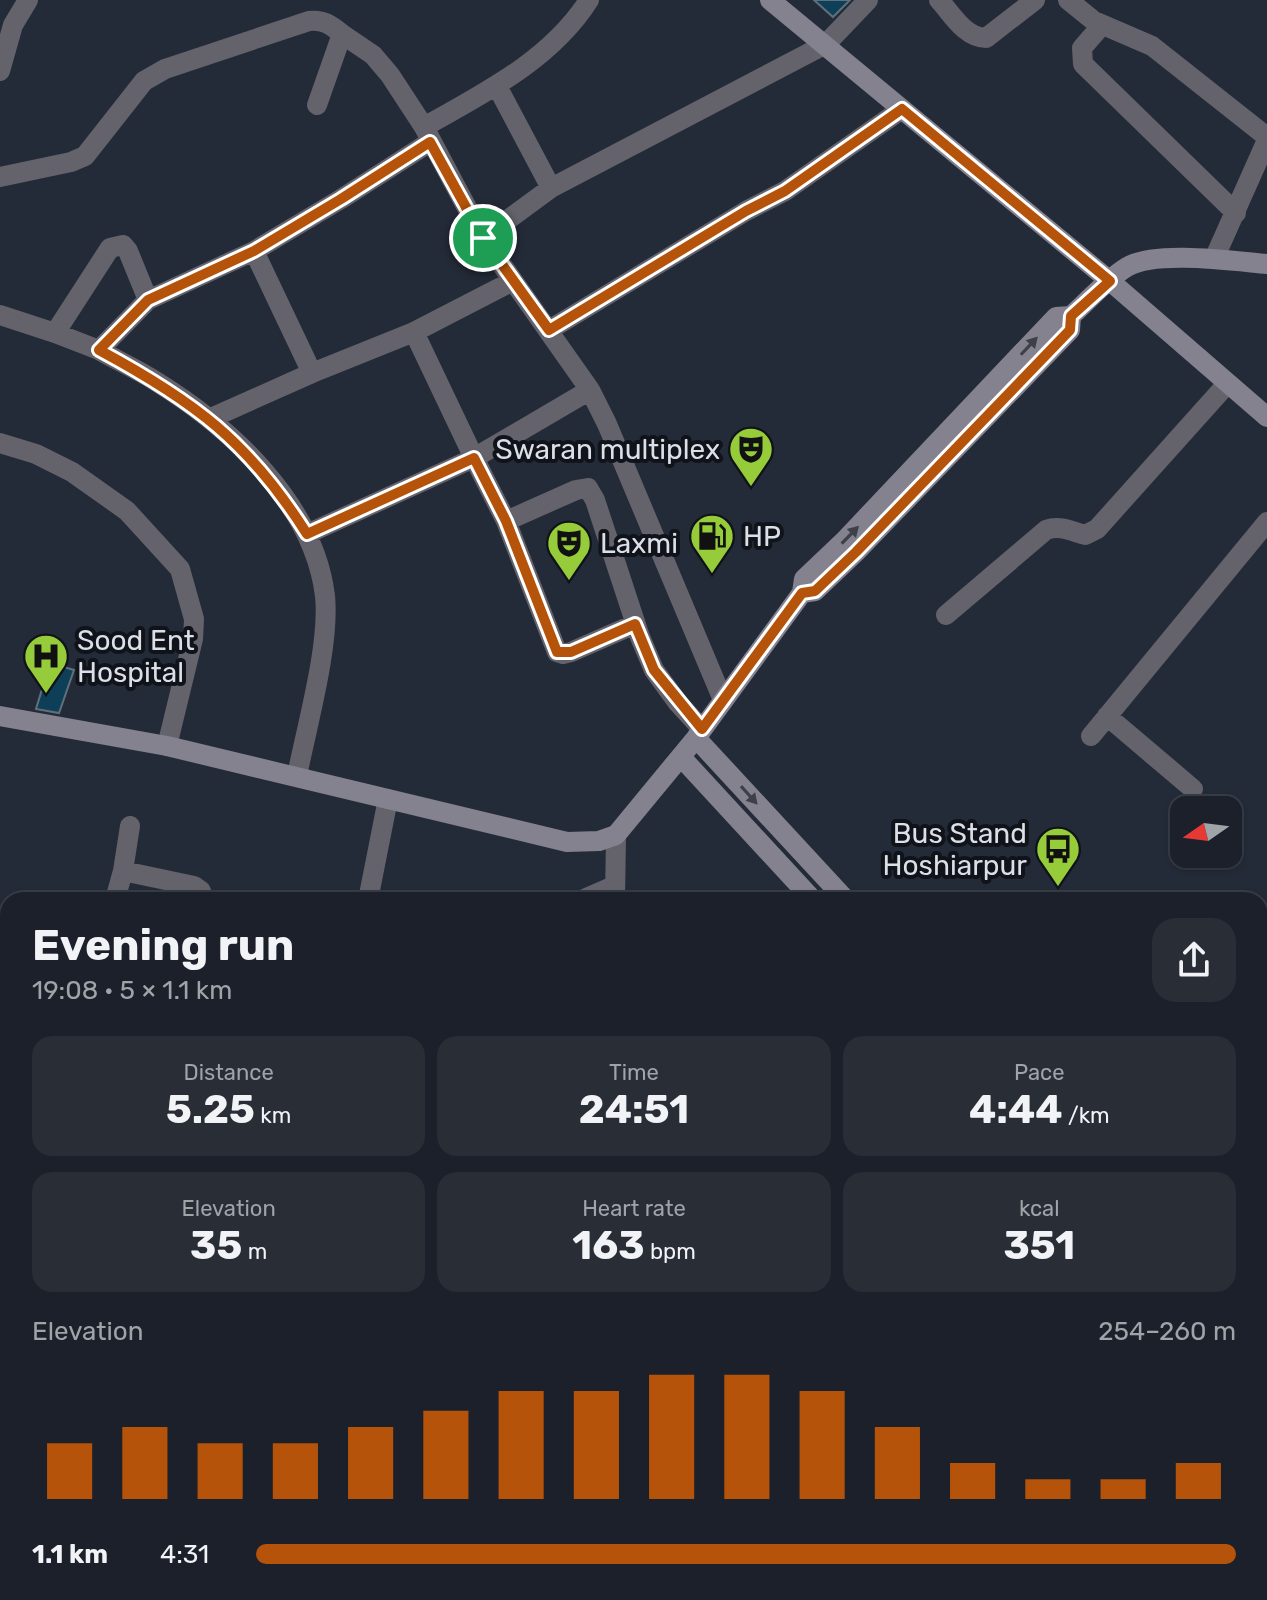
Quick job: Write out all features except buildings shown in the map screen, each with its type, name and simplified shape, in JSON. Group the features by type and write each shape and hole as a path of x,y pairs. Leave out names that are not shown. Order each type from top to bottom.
{"main road":[{"path":"770,0 1110,281 1267,417"},
{"path":"0,716 167,746 567,842 599,841 616,835 681,757 802,593 804,579 844,541 1056,317 1071,316 1124,268 1136,262 1148,259 1214,259 1267,264"},
{"path":"699,733 838,892"},
{"path":"681,757 805,892"},
{"path":"782,867 799,850"}],"street":[{"path":"0,71 6,26 28,0"},
{"path":"99,350 148,300 254,251 341,199 563,35 589,0"},
{"path":"483,238 551,188 826,44 868,0"},
{"path":"939,0 968,32 977,38 986,38 1035,0"},
{"path":"1068,0 1102,25 1152,46 1267,138 1214,259"},
{"path":"0,177 71,162 85,156 144,81 165,69 309,21 328,23 373,55 390,75 427,134 483,238 590,390 723,700"},
{"path":"1102,25 1082,48 1083,64 1236,213"},
{"path":"317,105 342,34"},
{"path":"497,86 551,188"},
{"path":"549,330 746,211 785,191 902,109"},
{"path":"55,333 110,248 116,245 123,245 128,251 148,300"},
{"path":"254,251 312,373"},
{"path":"209,419 414,332 513,281"},
{"path":"0,315 99,350 157,381 209,419 252,459 282,495 307,534 325,595 325,622 297,776"},
{"path":"414,332 506,521 557,652 571,652 635,624"},
{"path":"946,615 1046,530 1063,528 1085,535 1097,529 1227,384"},
{"path":"307,534 474,458 590,390"},
{"path":"0,443 36,454 83,480 127,511 180,569 194,619 193,639 167,746"},
{"path":"506,521 576,490 588,488 595,500 635,624 654,670 699,733"},
{"path":"1091,736 1267,522"},
{"path":"1107,716 1193,789"},
{"path":"370,892 388,799"},
{"path":"117,892 130,826"},
{"path":"615,892 616,835"},
{"path":"123,871 194,886 201,892"}],"place":[{"name":"Swaran multiplex","path":"751,488"},
{"name":"HP","path":"712,575"},
{"name":"Laxmi","path":"569,582"},
{"name":"Sood Ent Hospital","path":"46,695"},
{"name":"Bus Stand Hoshiarpur","path":"1058,888"}],"route":[{"path":"902,109 1110,281 1071,316 1070,330 856,552 815,591 802,593 702,729 654,670 635,624 571,652 557,652 506,521 474,458 307,534 282,495 252,459 209,419 157,381 99,350 148,300 254,251 430,142 483,238 549,330 746,211 785,191 902,109"}]}
